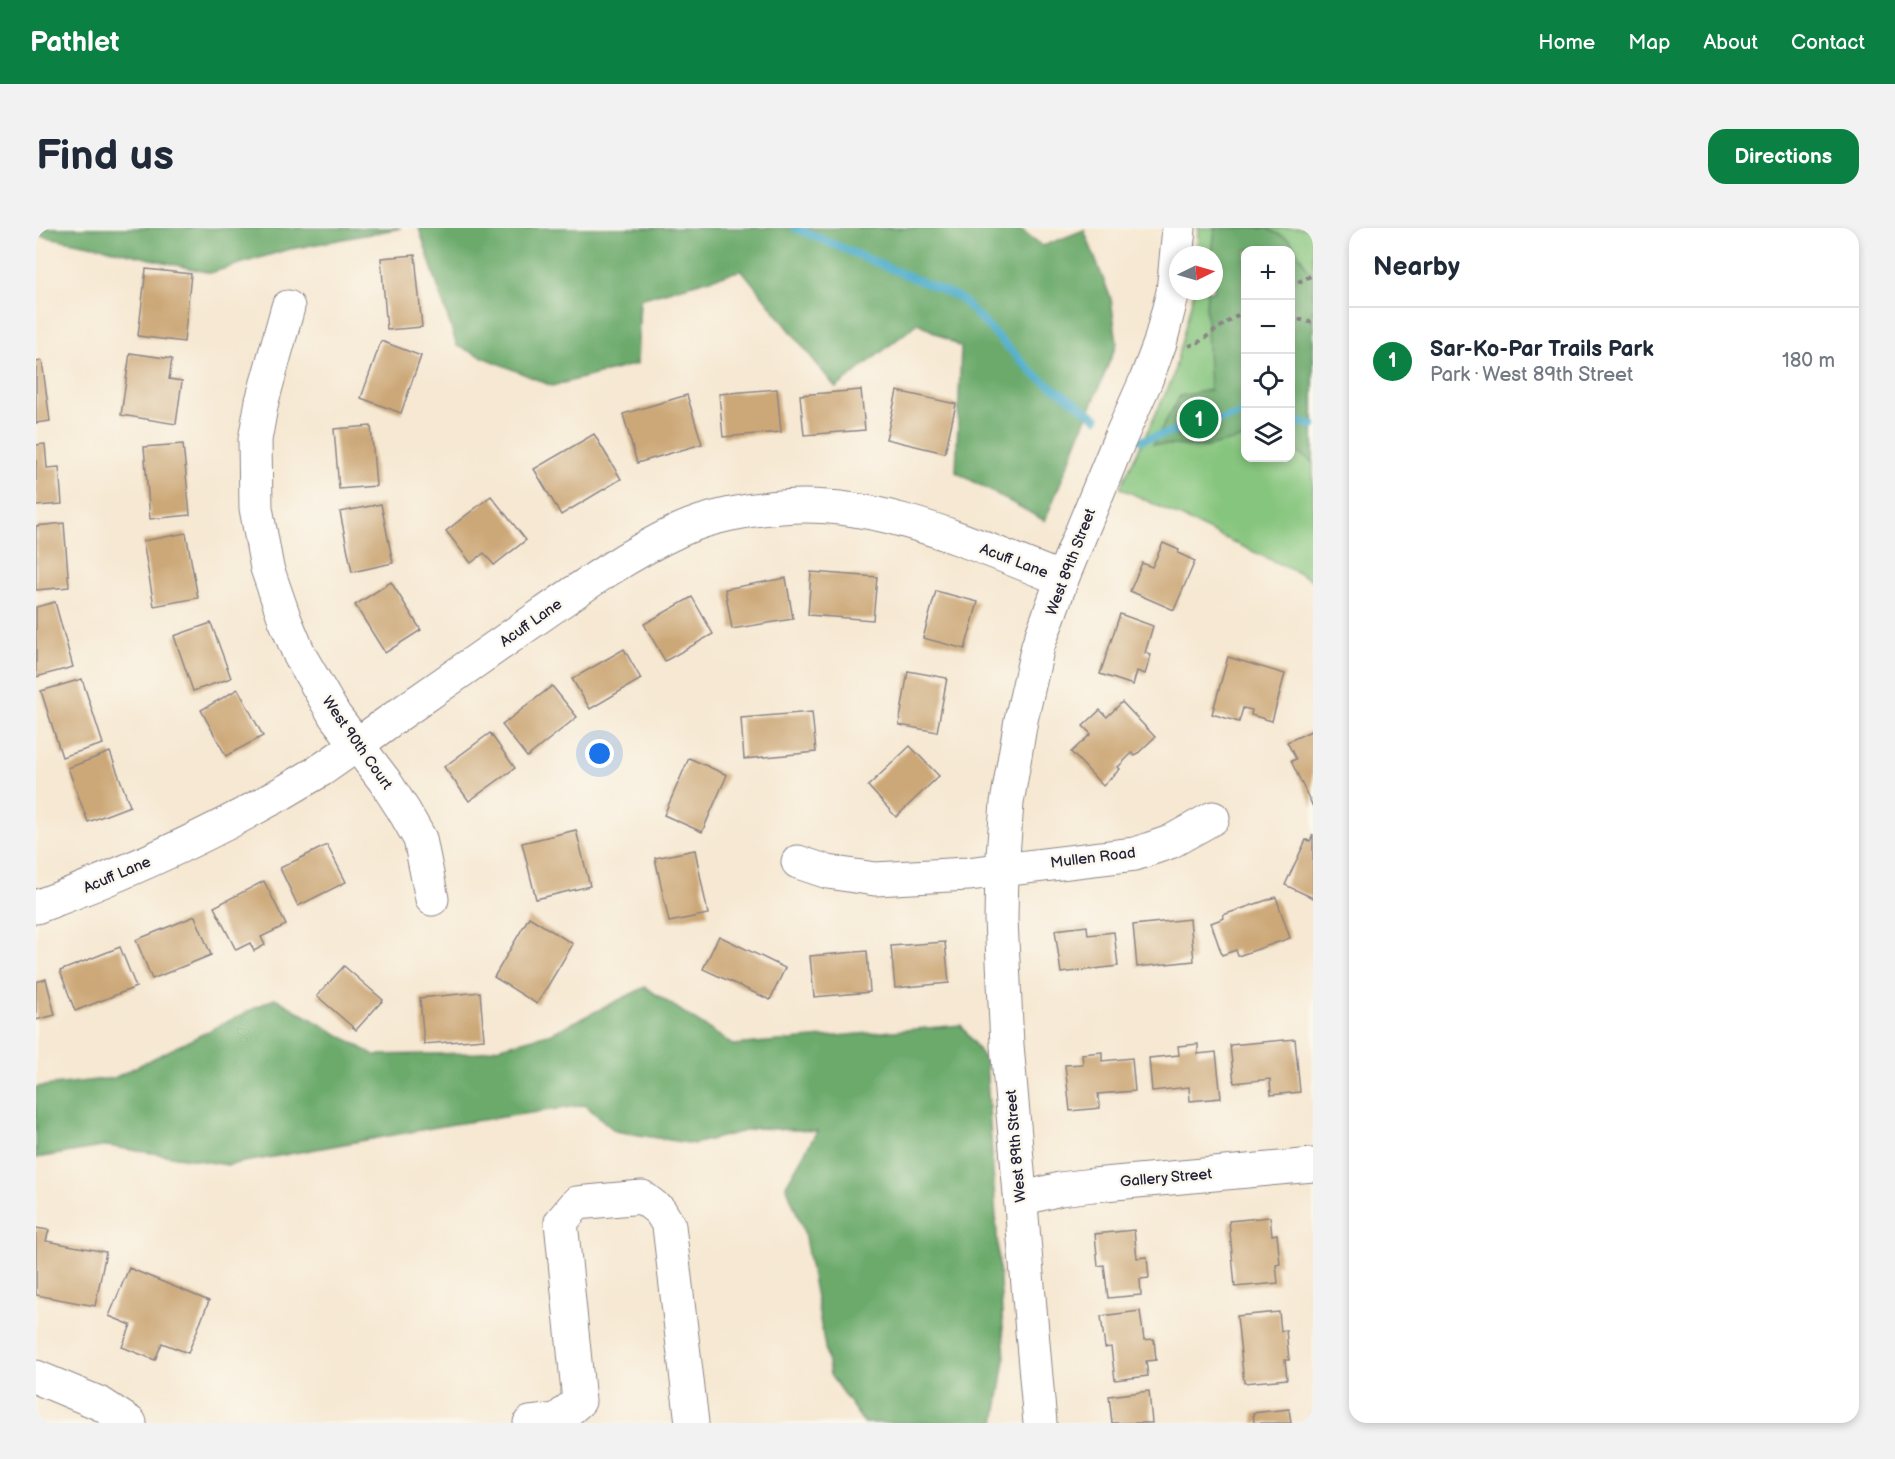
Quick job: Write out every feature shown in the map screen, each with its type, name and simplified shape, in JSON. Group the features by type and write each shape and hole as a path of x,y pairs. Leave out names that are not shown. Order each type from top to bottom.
{"street":[{"name":"West 89th Street","path":"1040,1423 1007,1045 1001,919 1007,803 1021,720 1038,646 1062,579 1160,343 1173,292 1179,228"},
{"name":"West 90th Court","path":"288,307 262,401 255,441 256,508 267,568 300,656 329,706 389,788 420,839 432,899"},
{"name":"Acuff Lane","path":"37,903 170,853 264,803 323,768 604,572 681,529 724,516 780,507 835,506 877,513 944,533 1062,579"},
{"name":"Mullen Road","path":"1002,869 1135,854 1170,842 1213,818"},
{"path":"798,862 828,872 875,879 968,874 1002,869"},
{"name":"Gallery Street","path":"1021,1198 1093,1185 1313,1165"},
{"path":"530,1423 557,1420 579,1401 561,1222 577,1203 642,1197 660,1211 669,1226 692,1423"},
{"path":"36,1377 100,1404 130,1423"}],"path":[{"path":"1295,284 1313,275"},
{"path":"1183,349 1198,342 1241,312"},
{"path":"1295,318 1313,322"}],"green space":[{"path":"36,228 401,228 286,250 210,273 105,248 36,235"},
{"path":"419,228 1019,228 1043,246 1084,230 1111,299 1117,343 1045,521 956,472 961,347 918,323 836,388 742,270 640,299 637,364 552,386 457,346"},
{"path":"1198,228 1313,228 1313,580 1120,488 1172,380 1192,300 1223,300 1223,246 1197,246"},
{"path":"1215,228 1266,228 1290,240 1294,246 1241,246 1241,439 1206,447 1153,444 1180,396 1210,390 1206,300 1223,300 1223,246 1213,246"},
{"path":"1295,248 1313,277 1313,462 1295,451"},
{"path":"645,987 733,1045 961,1025 986,1061 1005,1360 995,1423 864,1423 830,1375 804,1232 786,1185 817,1131 756,1128 694,1144 615,1131 585,1105 454,1124 228,1165 107,1146 36,1158 36,1087 114,1078 275,998 374,1055 478,1053 552,1033"}],"building":[{"path":"415,255 422,327 387,330 381,258"},
{"path":"146,269 191,274 184,342 138,336"},
{"path":"381,341 421,356 401,413 361,398"},
{"path":"130,353 172,359 169,379 182,381 176,424 121,415"},
{"path":"42,361 50,421 36,423 36,362"},
{"path":"777,389 781,432 723,437 719,394"},
{"path":"861,390 865,430 804,435 800,395"},
{"path":"897,391 956,404 945,453 886,439"},
{"path":"687,395 702,444 637,463 623,414"},
{"path":"371,426 376,486 339,489 334,429"},
{"path":"594,434 621,479 561,515 534,469"},
{"path":"45,444 47,468 59,467 62,504 36,506 36,445"},
{"path":"183,444 190,515 150,519 144,447"},
{"path":"491,496 526,540 494,565 484,553 471,563 446,531"},
{"path":"381,504 393,563 352,572 340,512"},
{"path":"64,523 69,587 36,590 36,526"},
{"path":"186,533 198,598 154,606 143,541"},
{"path":"1163,543 1195,561 1174,610 1130,591 1142,563 1152,567"},
{"path":"811,572 877,577 873,620 808,615"},
{"path":"786,578 793,619 732,629 725,589"},
{"path":"391,582 421,630 385,653 355,605"},
{"path":"936,591 978,602 965,649 923,638"},
{"path":"692,597 713,634 665,661 644,624"},
{"path":"55,602 73,667 36,677 36,607"},
{"path":"1120,614 1153,626 1145,653 1151,655 1145,674 1137,671 1133,685 1100,674"},
{"path":"211,623 231,678 193,691 174,636"},
{"path":"624,649 641,679 590,709 572,679"},
{"path":"1228,657 1285,674 1272,721 1251,715 1252,710 1243,708 1239,722 1212,714"},
{"path":"908,671 947,678 937,732 899,725"},
{"path":"82,679 103,744 62,757 41,691"},
{"path":"552,686 577,717 527,757 502,725"},
{"path":"238,689 263,736 226,756 201,710"},
{"path":"1122,702 1155,737 1135,756 1132,753 1103,786 1071,752 1091,734 1083,726 1100,710 1107,717"},
{"path":"812,712 816,752 744,759 741,718"},
{"path":"1313,730 1313,807 1291,761 1296,759 1287,742"},
{"path":"490,733 515,768 469,801 444,767"},
{"path":"910,746 939,776 896,817 868,786"},
{"path":"110,752 130,806 88,822 68,768"},
{"path":"689,758 727,775 702,832 664,815"},
{"path":"576,830 590,886 536,899 522,843"},
{"path":"1313,834 1313,898 1285,885 1306,840 1310,841"},
{"path":"327,845 346,882 298,906 280,868"},
{"path":"695,850 708,914 669,922 655,858"},
{"path":"264,881 286,925 261,937 265,945 254,951 250,943 236,950 214,907"},
{"path":"1276,897 1290,938 1238,956 1236,950 1222,955 1211,923 1224,918 1223,915"},
{"path":"195,916 211,955 152,979 136,940"},
{"path":"529,917 573,944 537,1004 494,977"},
{"path":"1190,919 1194,961 1137,967 1133,925"},
{"path":"1087,926 1088,935 1114,932 1118,966 1061,973 1055,930"},
{"path":"719,936 785,968 770,1000 703,969"},
{"path":"945,942 949,983 895,988 891,946"},
{"path":"120,947 136,987 75,1011 60,971"},
{"path":"867,951 870,992 814,997 810,956"},
{"path":"344,966 383,1000 356,1030 317,996"},
{"path":"46,979 55,1015 36,1020 36,982"},
{"path":"480,992 484,1039 424,1044 420,998"},
{"path":"1295,1039 1300,1092 1271,1095 1270,1079 1234,1083 1230,1045"},
{"path":"1198,1044 1198,1054 1216,1052 1221,1098 1190,1101 1189,1087 1152,1091 1149,1058 1179,1055 1178,1046"},
{"path":"1102,1052 1102,1061 1132,1058 1135,1091 1098,1094 1100,1108 1070,1111 1065,1065 1083,1064 1082,1054"},
{"path":"1270,1217 1272,1235 1277,1234 1280,1264 1276,1265 1278,1283 1235,1287 1229,1221"},
{"path":"36,1228 49,1230 46,1241 106,1252 95,1306 36,1295"},
{"path":"1134,1230 1137,1258 1147,1257 1149,1278 1140,1279 1141,1295 1108,1298 1104,1265 1098,1266 1095,1234"},
{"path":"129,1268 209,1301 188,1353 162,1343 155,1360 122,1347 131,1325 109,1316"},
{"path":"1140,1311 1144,1340 1154,1339 1156,1360 1146,1361 1148,1376 1115,1380 1111,1347 1105,1348 1101,1316"},
{"path":"1279,1312 1281,1331 1286,1330 1289,1360 1285,1360 1287,1379 1244,1383 1237,1316"},
{"path":"1149,1391 1152,1423 1112,1423 1109,1396"},
{"path":"1289,1409 1291,1423 1254,1423 1253,1413"}],"waterway":[{"path":"795,228 960,298 1034,374 1097,418"},
{"path":"1141,440 1241,414"},
{"path":"1295,421 1313,425"}],"place":[{"name":"Sar-Ko-Par Trails Park","path":"1199,419"}]}
